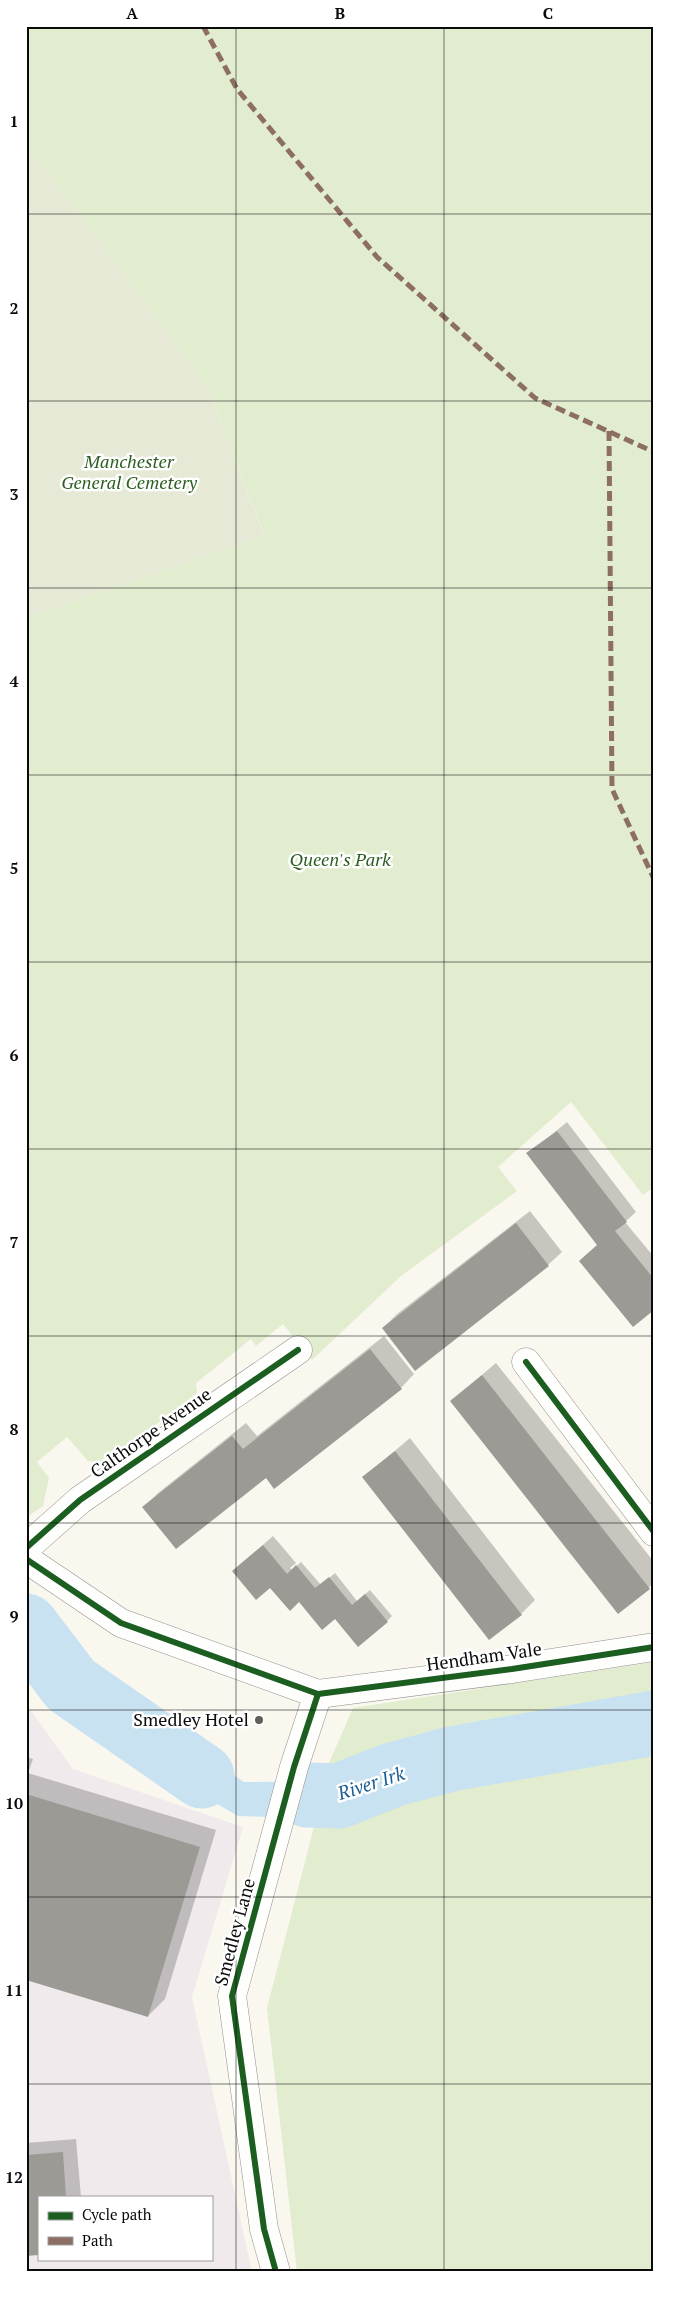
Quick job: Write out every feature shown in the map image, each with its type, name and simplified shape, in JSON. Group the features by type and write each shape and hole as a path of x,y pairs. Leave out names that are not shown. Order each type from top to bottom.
{"street":[{"name":"Calthorpe Avenue","path":"26,1548 80,1500 298,1350"},
{"path":"526,1362 654,1532"},
{"path":"26,1559 121,1623 318,1694"},
{"name":"Hendham Vale","path":"318,1694 512,1669 654,1647"},
{"name":"Smedley Lane","path":"276,2272 264,2229 232,1996 277,1837 294,1767 318,1694"}],"shaded area":[{"path":"26,1704 73,1769 243,1827 192,1997 252,2272 26,2272"}],"green space":[{"name":"Queen's Park","path":"26,26 654,26 654,1187 643,1195 571,1102 498,1167 517,1191 401,1276 312,1360 283,1324 256,1346 251,1339 196,1383 197,1393 107,1462 88,1461 67,1437 37,1462 49,1478 43,1506 26,1518 26,618 264,535 208,388 61,190 26,148"},
{"name":"Manchester General Cemetery","path":"26,148 61,190 208,388 264,536 26,618"},
{"path":"654,1662 654,2272 297,2272 267,2008 314,1827 325,1772 353,1708"}],"water":[{"path":"133,1719 200,1754 244,1782 346,1781 393,1757 395,1791 350,1813 329,1819 238,1816 112,1743"}],"building":[{"path":"557,1131 627,1222 615,1231 654,1279 654,1310 633,1327 579,1261 597,1245 526,1153"},
{"path":"516,1223 549,1266 415,1371 382,1328"},
{"path":"370,1349 402,1389 274,1489 266,1478 176,1549 142,1507 232,1436 243,1449"},
{"path":"482,1375 650,1589 618,1614 450,1401"},
{"path":"395,1451 522,1615 489,1640 362,1477"},
{"path":"263,1545 287,1574 296,1565 315,1588 329,1577 352,1605 365,1594 388,1622 358,1647 335,1619 322,1630 299,1602 290,1611 270,1588 256,1600 232,1571"},
{"path":"26,1794 200,1847 148,2017 26,1980"},
{"path":"63,2152 66,2196 38,2196 38,2255 26,2256 26,2155"}],"waterway":[{"name":"River Irk","path":"26,1626 71,1685 202,1776"},
{"name":"River Irk","path":"307,1795 339,1796 392,1775 451,1759 654,1723"}],"marked path":[{"path":"203,26 237,89 377,257 535,398 654,452"},
{"path":"609,431 612,789 654,879"}],"cycle path":[{"path":"26,1548 80,1500 298,1350"},
{"path":"526,1362 654,1532"},
{"path":"26,1559 121,1623 318,1694 512,1669 654,1647"},
{"path":"276,2272 264,2229 232,1996 294,1767 318,1694"}],"place":[{"name":"Smedley Hotel","path":"259,1720"}]}
